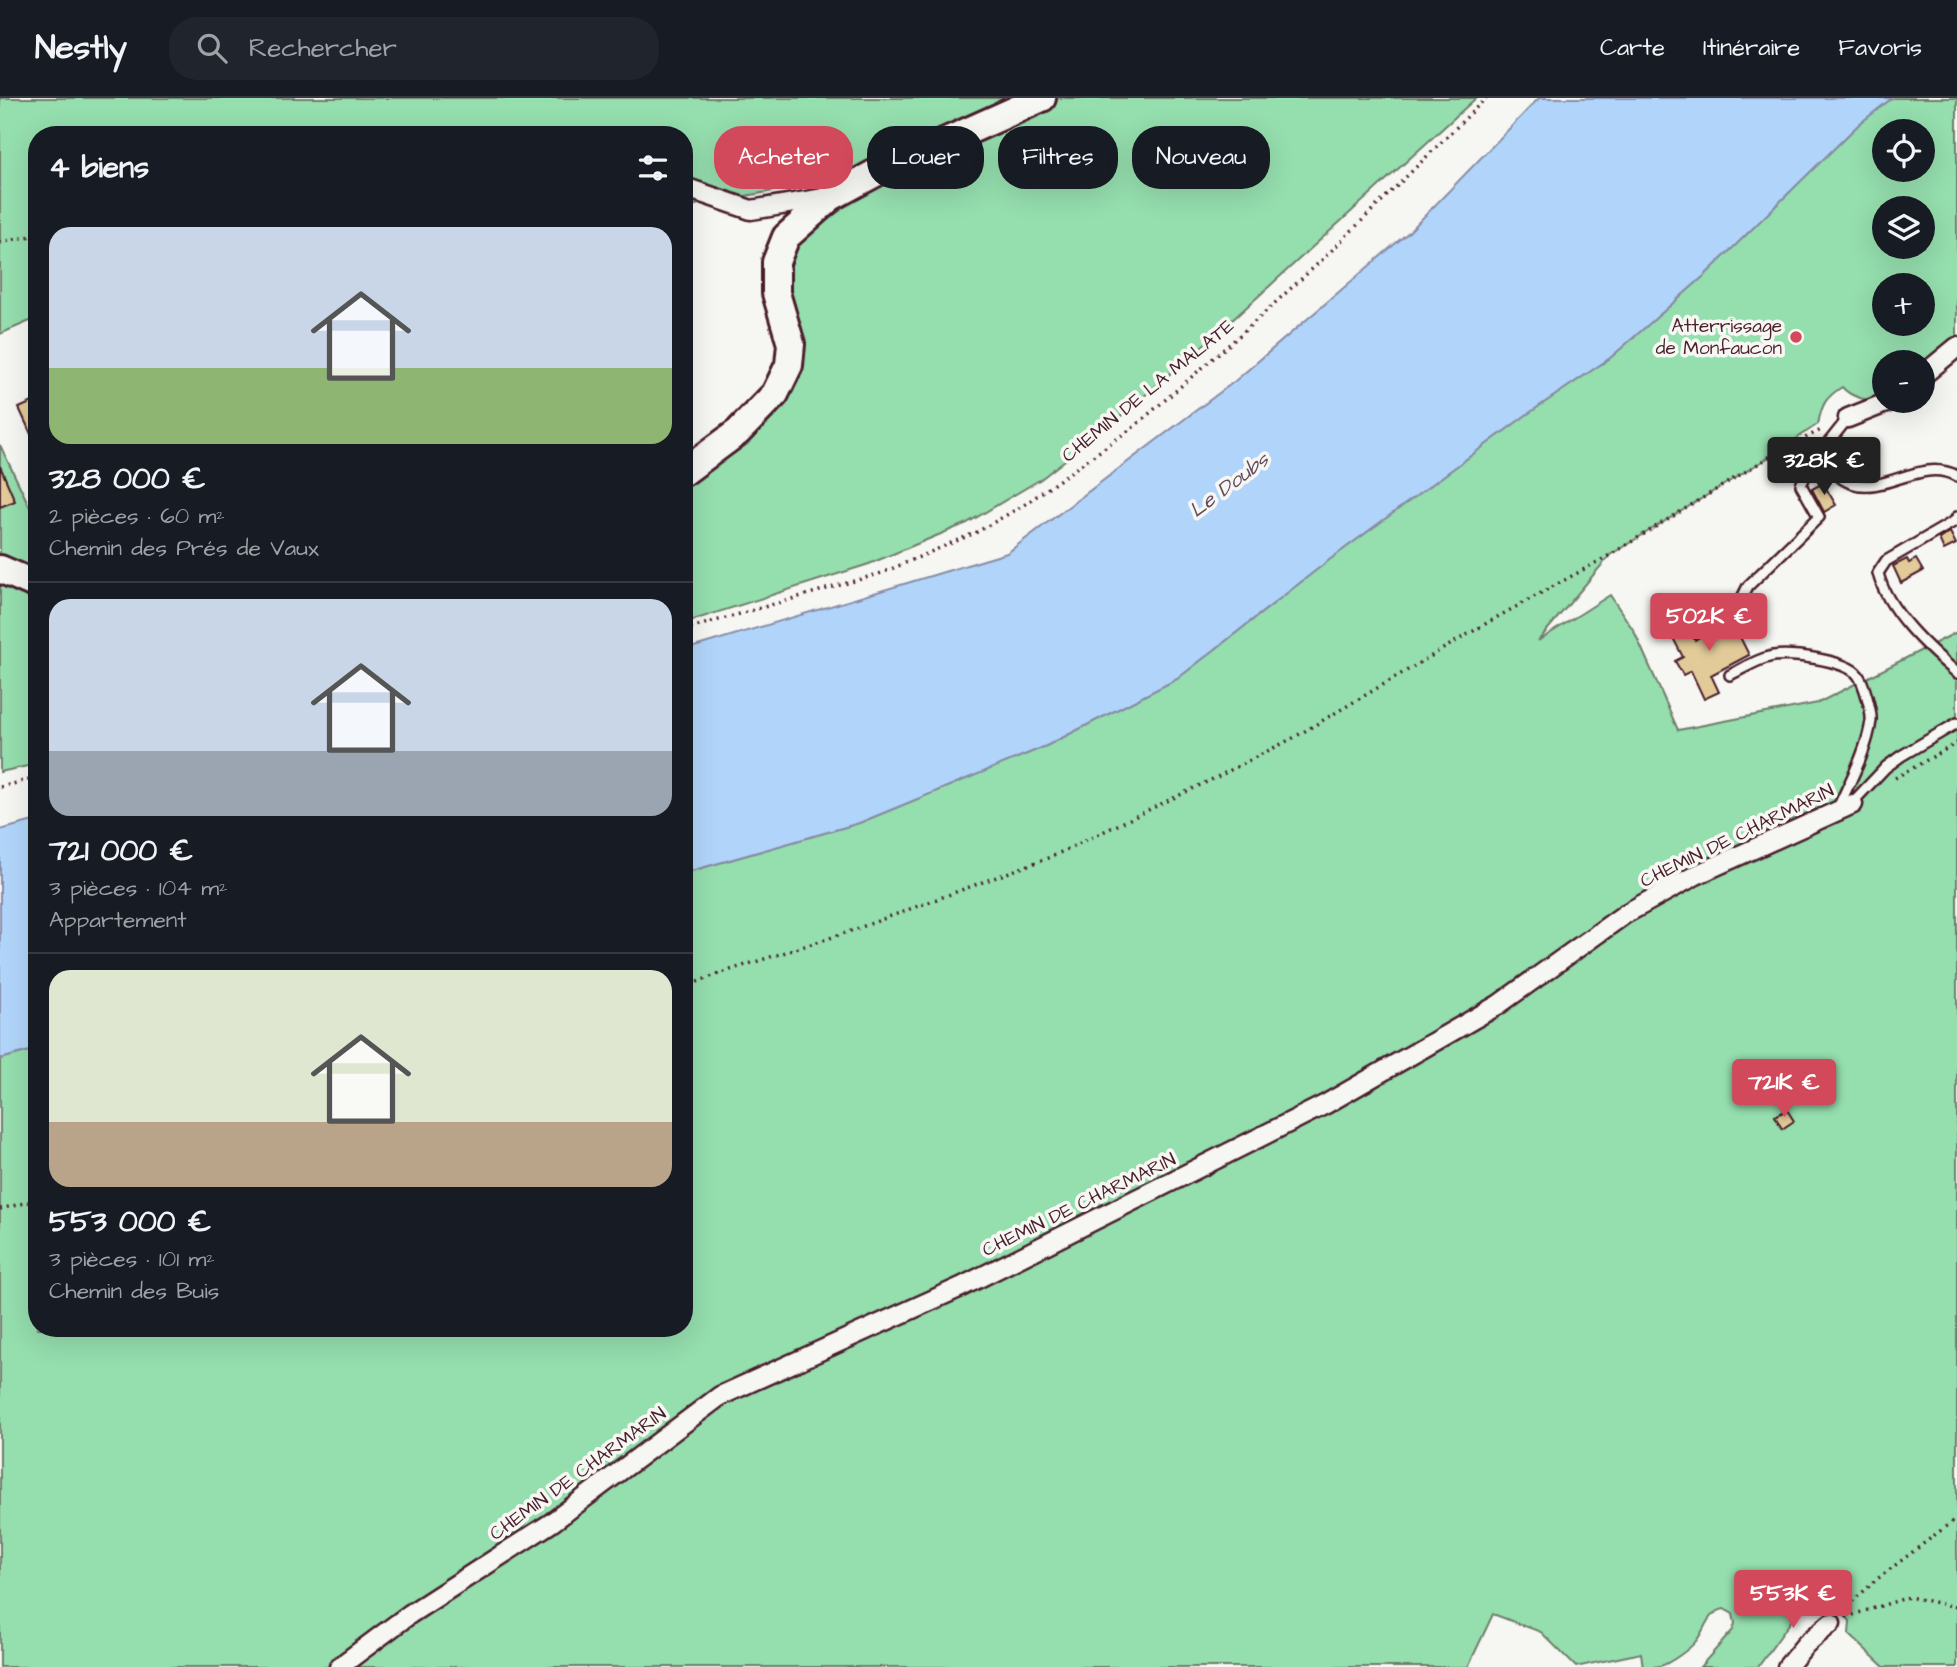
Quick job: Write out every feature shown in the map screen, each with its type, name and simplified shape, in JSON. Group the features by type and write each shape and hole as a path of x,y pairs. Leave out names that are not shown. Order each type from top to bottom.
{"street":[{"path":"693,465 738,432 775,394 789,365 791,344 776,293 776,262 786,237 831,197 881,170 1042,98"},
{"path":"693,190 751,210 831,197"},
{"path":"1935,366 1955,352"},
{"path":"1848,418 1872,409"},
{"path":"0,569 28,581"},
{"name":"CHEMIN DE CHARMARIN","path":"339,1667 410,1614 551,1523 720,1396 961,1287 1326,1104 1498,1005 1625,915 1696,874 1846,807"},
{"path":"1787,1667 1806,1644 1831,1623"}],"lane":[{"path":"1739,604 1748,586 1819,517 1801,485 1810,466 1848,418"},
{"path":"1819,454 1832,470 1850,483 1863,485 1890,481 1937,469 1957,476"},
{"path":"1957,517 1926,539 1886,561 1878,573 1881,585 1910,628 1957,673"},
{"path":"1730,675 1770,656 1809,657 1841,664 1857,674 1865,689 1871,719 1846,807"},
{"path":"1846,807 1886,767 1957,723"}],"path":[{"name":"CHEMIN DE LA MALATE","path":"693,627 882,573 977,532 1024,505 1135,426 1240,335 1323,259 1486,98"},
{"path":"0,242 28,237"},
{"path":"693,983 848,932 1053,856 1217,777 1293,738 1492,620 1610,555 1774,454 1848,418"},
{"path":"1893,780 1957,743"},
{"path":"0,787 28,780"},
{"path":"0,1209 28,1202"},
{"path":"1831,1623 1853,1599 1957,1518"},
{"path":"1831,1623 1909,1597 1956,1607"}],"green space":[{"path":"0,98 1476,98 1229,323 1121,416 1041,479 967,523 869,564 693,620 693,480 703,475 758,428 799,378 800,346 789,308 787,271 797,242 841,210 828,189 853,189 853,126 714,126 714,189 784,189 693,205 693,126 28,126 28,322 0,334"},
{"path":"1892,98 1957,98 1957,350 1935,367 1935,350 1872,350 1872,400 1851,394 1842,387 1836,391 1825,402 1818,424 1610,555 1538,641 1610,595 1634,631 1678,730 1818,703 1957,632 1957,1667 1884,1667 1849,1634 1850,1621 1836,1604 1805,1602 1758,1667 1700,1667 1733,1630 1733,1614 1724,1609 1713,1614 1696,1641 1684,1652 1664,1665 1652,1667 1643,1667 1641,1653 1576,1667 1541,1632 1493,1614 1468,1667 0,1667 0,1059 28,1051 28,1337 693,1337 693,870 859,823 1046,746 1177,679 1329,560 1526,415 1610,358 1704,276 1859,124"},
{"path":"0,445 28,503 28,766 0,772"}],"water":[{"name":"Le Doubs","path":"1539,98 1892,98 1859,124 1704,276 1610,358 1526,415 1329,560 1177,679 1046,746 859,823 693,870 693,647 1007,553 1235,381 1410,231"},
{"path":"28,822 28,1051 0,1059 0,830"}],"building":[{"path":"28,404 28,428 19,408"},
{"path":"0,466 15,501 0,507"},
{"path":"1823,483 1836,505 1824,512 1812,489"},
{"path":"1950,532 1956,544 1944,550 1939,539"},
{"path":"1907,559 1909,563 1916,559 1923,571 1901,583 1893,566"},
{"path":"1729,615 1749,655 1711,675 1719,692 1704,699 1691,671 1683,675 1675,661 1683,657 1673,638 1675,631 1689,629 1695,640"},
{"path":"1787,1110 1794,1121 1782,1129 1775,1116"}],"place":[{"name":"Atterrissage de Monfaucon","path":"1796,337"}]}
